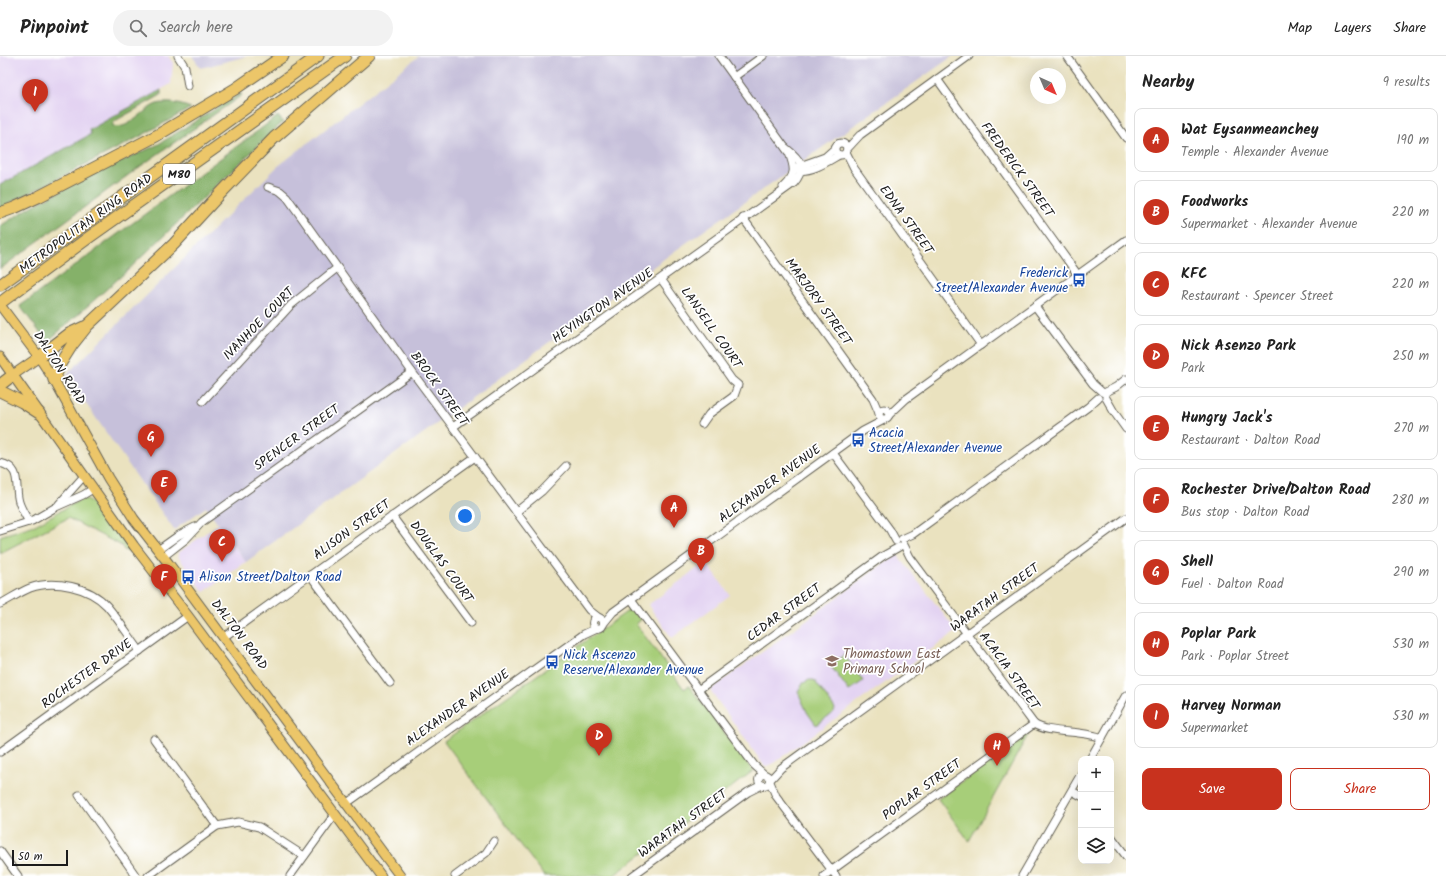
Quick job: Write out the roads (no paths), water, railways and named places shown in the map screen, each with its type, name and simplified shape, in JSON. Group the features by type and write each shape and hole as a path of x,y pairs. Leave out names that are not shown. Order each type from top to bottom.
{"highway":[{"path":"0,213 14,208 156,136 235,89 283,56"},
{"name":"METROPOLITAN RING ROAD","path":"3,283 318,56"},
{"name":"METROPOLITAN RING ROAD","path":"0,304 95,234 345,56"},
{"path":"54,380 60,364 72,344 86,326 174,244 274,138 369,56"},
{"path":"0,218 14,208"},
{"path":"39,357 69,334 86,326"},
{"path":"0,385 13,375"},
{"path":"0,391 39,412"}],"main road":[{"name":"DALTON ROAD","path":"0,304 54,380 108,478 134,519 224,637 400,876"},
{"path":"0,357 84,476 381,876"},
{"path":"13,375 39,357"},
{"name":"SPENCER STREET","path":"148,562 161,553"},
{"path":"335,814 347,803"}],"street":[{"path":"178,56 185,67 188,86"},
{"path":"719,56 786,148 793,163 793,169 802,168 841,151 860,135 970,56"},
{"path":"734,77 764,56"},
{"path":"1067,56 1126,138"},
{"name":"FREDERICK STREET","path":"937,79 1078,275"},
{"path":"786,148 794,154 802,168"},
{"name":"EDNA STREET","path":"841,151 981,345"},
{"name":"HEYINGTON AVENUE","path":"453,427 661,279 743,218 794,183 800,176 802,168"},
{"name":"HEYINGTON AVENUE","path":"766,202 791,178 793,169"},
{"name":"BROCK STREET","path":"268,187 280,191 287,197 412,372 597,622"},
{"name":"MARJORY STREET","path":"743,218 883,413"},
{"name":"ALEXANDER AVENUE","path":"347,803 584,634 597,622 613,612 863,431 883,413 906,400 1126,240"},
{"name":"IVANHOE COURT","path":"203,401 291,305 337,268"},
{"name":"LANSELL COURT","path":"661,279 732,380 738,385 734,396 709,414 702,424"},
{"path":"1035,306 1126,429"},
{"name":"SPENCER STREET","path":"161,553 186,539 197,526 412,372"},
{"name":"CEDAR STREET","path":"698,690 1126,379"},
{"name":"ACACIA STREET","path":"833,452 1034,724 1042,728 1086,733 1102,738"},
{"name":"ALISON STREET","path":"224,637 475,457"},
{"path":"0,463 8,466 16,475 18,482 19,502 29,522"},
{"path":"516,512 542,491 566,466"},
{"path":"56,507 65,499 76,483 84,476"},
{"path":"0,531 29,522 56,507 83,495 93,488"},
{"name":"DOUGLAS COURT","path":"392,516 471,623"},
{"name":"WARATAH STREET","path":"632,876 1126,518"},
{"path":"310,575 390,683"},
{"path":"0,604 31,588 52,585 74,586 89,592 106,605 140,651"},
{"path":"631,599 834,873"},
{"name":"ROCHESTER DRIVE","path":"0,752 188,616"},
{"path":"1092,756 1126,695"},
{"name":"POPLAR STREET","path":"824,876 834,873 1034,724"},
{"path":"154,740 218,826"},
{"path":"1022,876 1078,780"},
{"path":"1072,791 1078,794"},
{"path":"78,795 136,876"},
{"path":"290,876 335,814"},
{"path":"148,876 218,826 238,822 259,826 304,856"},
{"path":"1114,840 1126,856"},
{"path":"455,876 486,853 494,841"},
{"path":"0,851 18,876"}],"place":[{"name":"Harvey Norman","path":"35,112"},
{"name":"Frederick Street/Alexander Avenue","path":"1079,280"},
{"name":"Acacia Street/Alexander Avenue","path":"858,440"},
{"name":"Shell","path":"151,457"},
{"name":"Hungry Jack's","path":"164,503"},
{"name":"Wat Eysanmeanchey","path":"674,528"},
{"name":"KFC","path":"222,562"},
{"name":"Foodworks","path":"701,571"},
{"name":"Alison Street/Dalton Road","path":"188,577"},
{"name":"Rochester Drive/Dalton Road","path":"164,597"},
{"name":"Thomastown East Primary School","path":"832,661"},
{"name":"Nick Ascenzo Reserve/Alexander Avenue","path":"552,662"},
{"name":"Nick Asenzo Park","path":"599,756"},
{"name":"Poplar Park","path":"997,766"}]}
